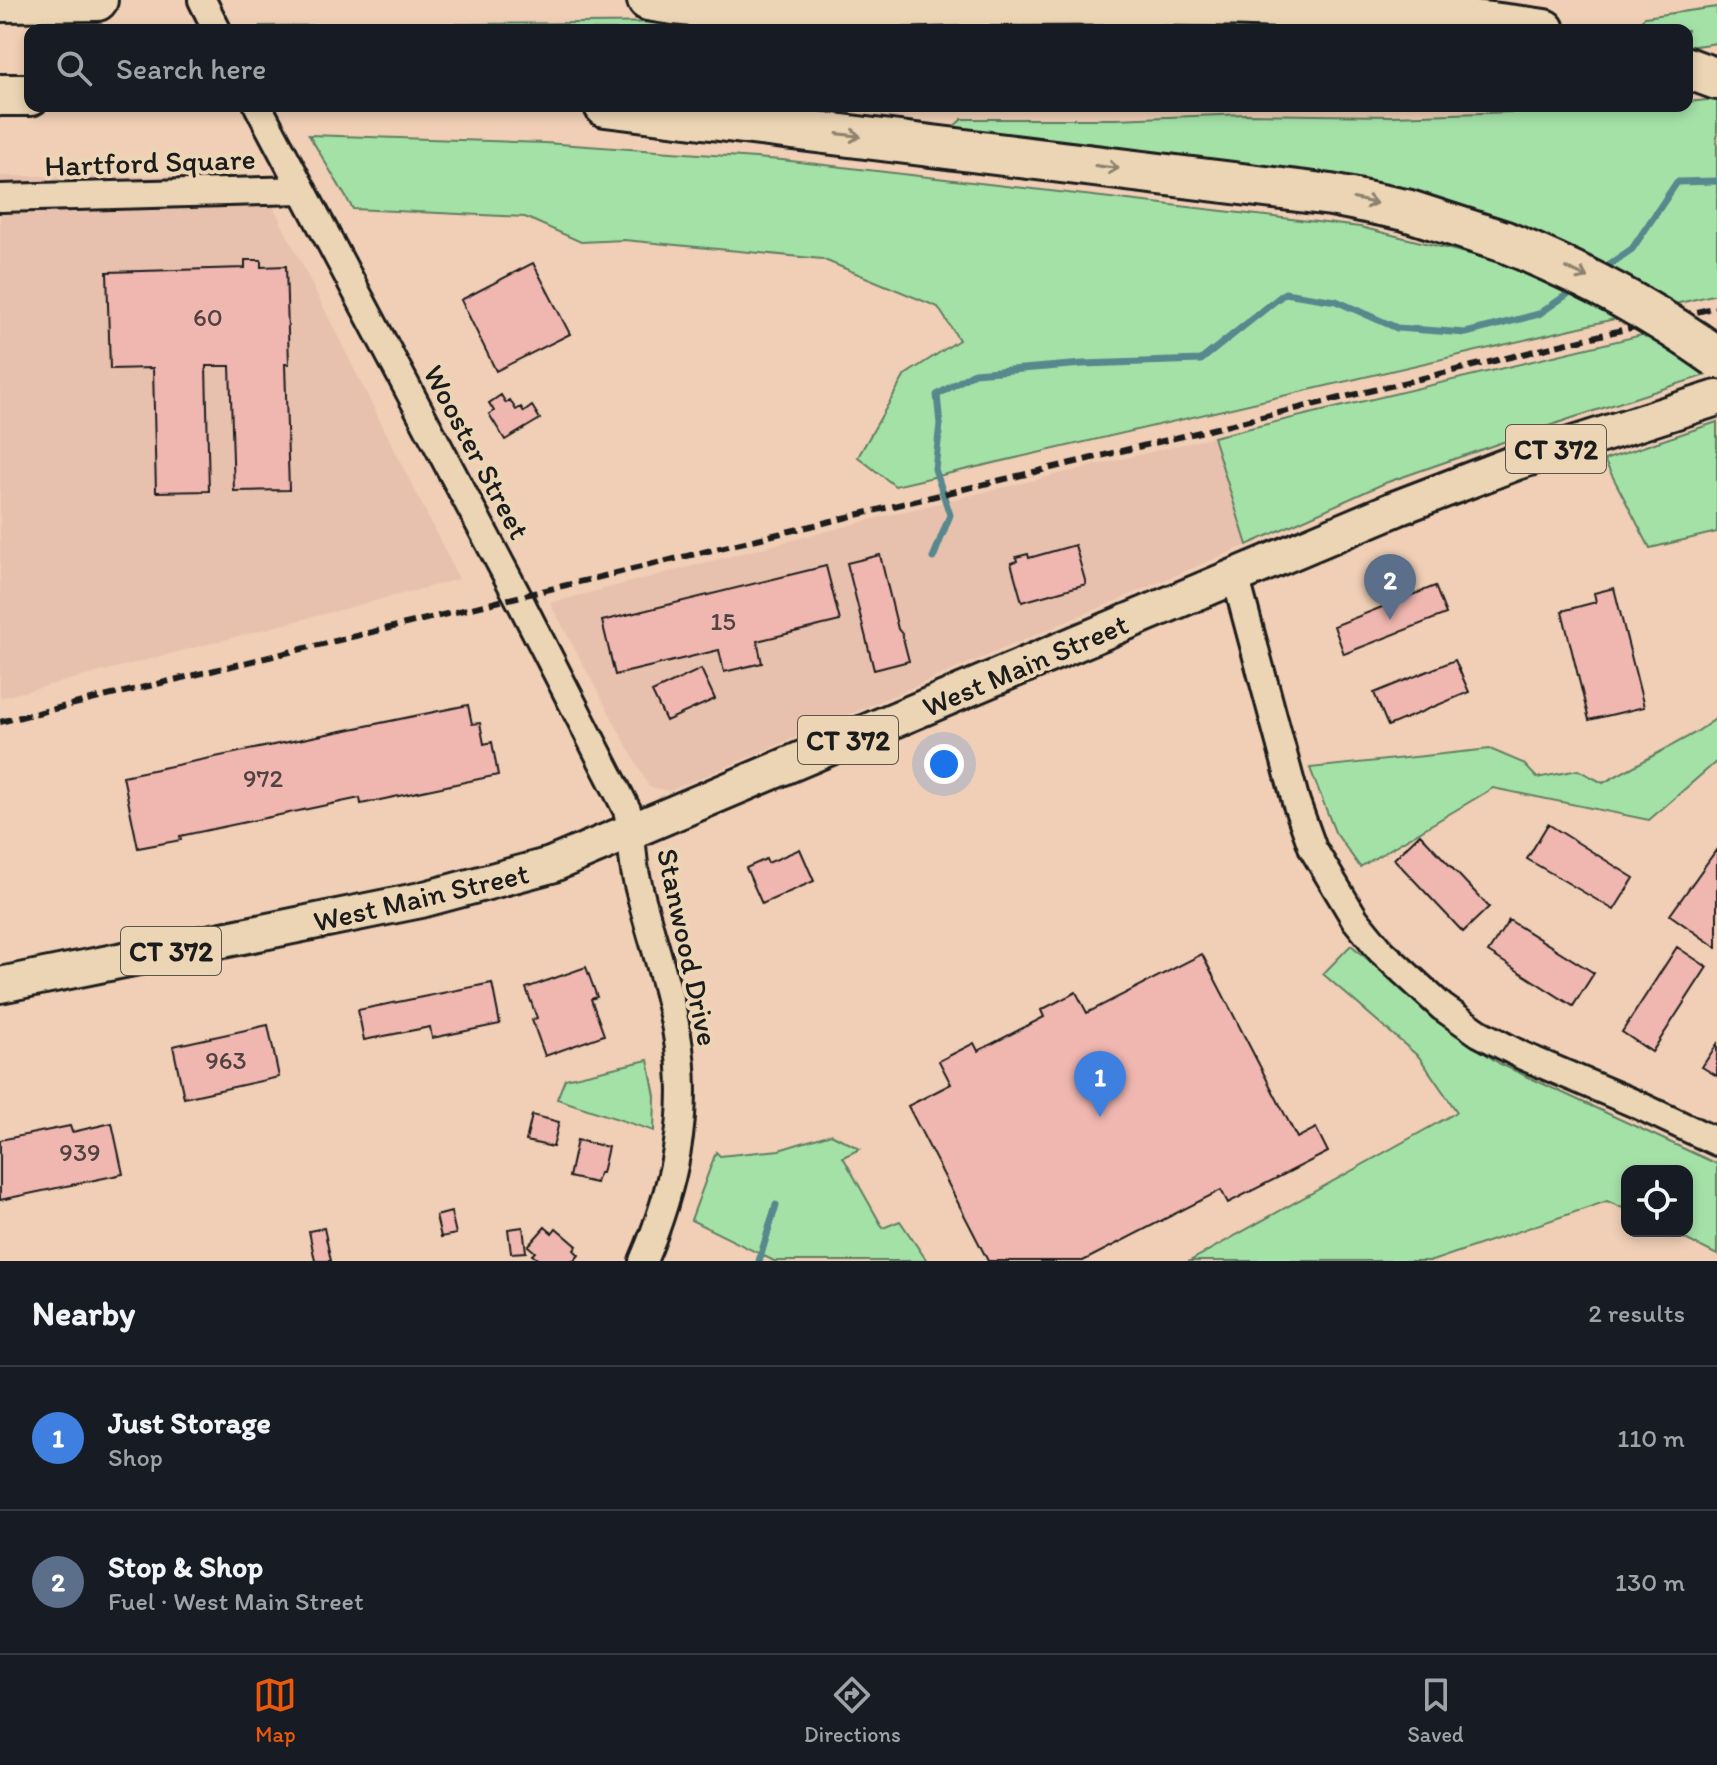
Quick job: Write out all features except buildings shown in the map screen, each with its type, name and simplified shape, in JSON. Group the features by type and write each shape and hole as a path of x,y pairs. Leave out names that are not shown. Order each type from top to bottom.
{"highway":[{"path":"0,1 97,0"},
{"path":"648,0 769,9 1316,3 1416,10 1506,24"},
{"path":"1693,65 1717,61"},
{"path":"1693,69 1717,79"},
{"path":"0,95 24,95"},
{"path":"654,112 1331,195 1406,210 1505,242 1577,273 1658,317 1717,357"}],"main road":[{"name":"West Main Street","path":"0,985 447,895 551,865 1383,513 1517,462 1717,398"}],"street":[{"path":"202,0 214,24"},
{"name":"Wooster Street","path":"261,112 612,777 633,832"},
{"name":"Hartford Square","path":"0,198 302,190"},
{"path":"1235,575 1296,802 1313,849 1355,919 1381,951 1442,1007 1479,1033 1523,1056 1717,1142"},
{"name":"Stanwood Drive","path":"633,832 636,876 677,1033 682,1101 670,1188 643,1261"}],"shaded area":[{"path":"0,176 258,176 459,579 0,698"},
{"path":"1213,437 1247,545 670,791 649,787 550,603 889,515"}],"green space":[{"path":"1717,7 1717,43 1693,46 1693,24 1636,24 1645,17"},
{"path":"1227,17 1346,24 475,24"},
{"path":"1717,99 1717,294 1667,306 1597,267 996,142 952,128 962,119 1693,112 1693,101"},
{"path":"309,135 545,143 782,160 1360,227 1498,261 1619,318 895,486 858,457 905,375 959,340 938,307 822,259 624,240 581,242 525,217 353,209"},
{"path":"1646,334 1706,375 1385,483 1247,545 1213,437"},
{"path":"1717,422 1717,532 1650,548 1604,460"},
{"path":"1717,718 1717,761 1649,820 1493,788 1360,867 1335,832 1310,768 1490,749 1523,763 1537,778 1578,770 1603,783"},
{"path":"1351,945 1448,1028 1500,1064 1717,1164 1717,1255 1681,1237 1693,1237 1693,1165 1621,1165 1621,1207 1607,1201 1432,1261 1190,1261 1457,1112 1419,1057 1323,974"},
{"path":"648,1060 655,1096 654,1131 557,1099 565,1079"},
{"path":"831,1134 860,1149 843,1157 883,1228 900,1221 927,1261 774,1261 691,1220 716,1152 720,1156 779,1150"}],"waterway":[{"path":"1601,270 1632,249 1677,182 1717,181"},
{"path":"933,558 950,515 935,469 940,424 937,395 974,373 1083,364 1201,360 1285,293 1336,301 1397,328 1466,333 1539,314 1575,289"},
{"path":"759,1261 776,1205"}],"railway":[{"path":"0,722 1717,307"}],"place":[{"name":"Stop & Shop","path":"1390,620"},
{"name":"Just Storage","path":"1100,1117"}]}
